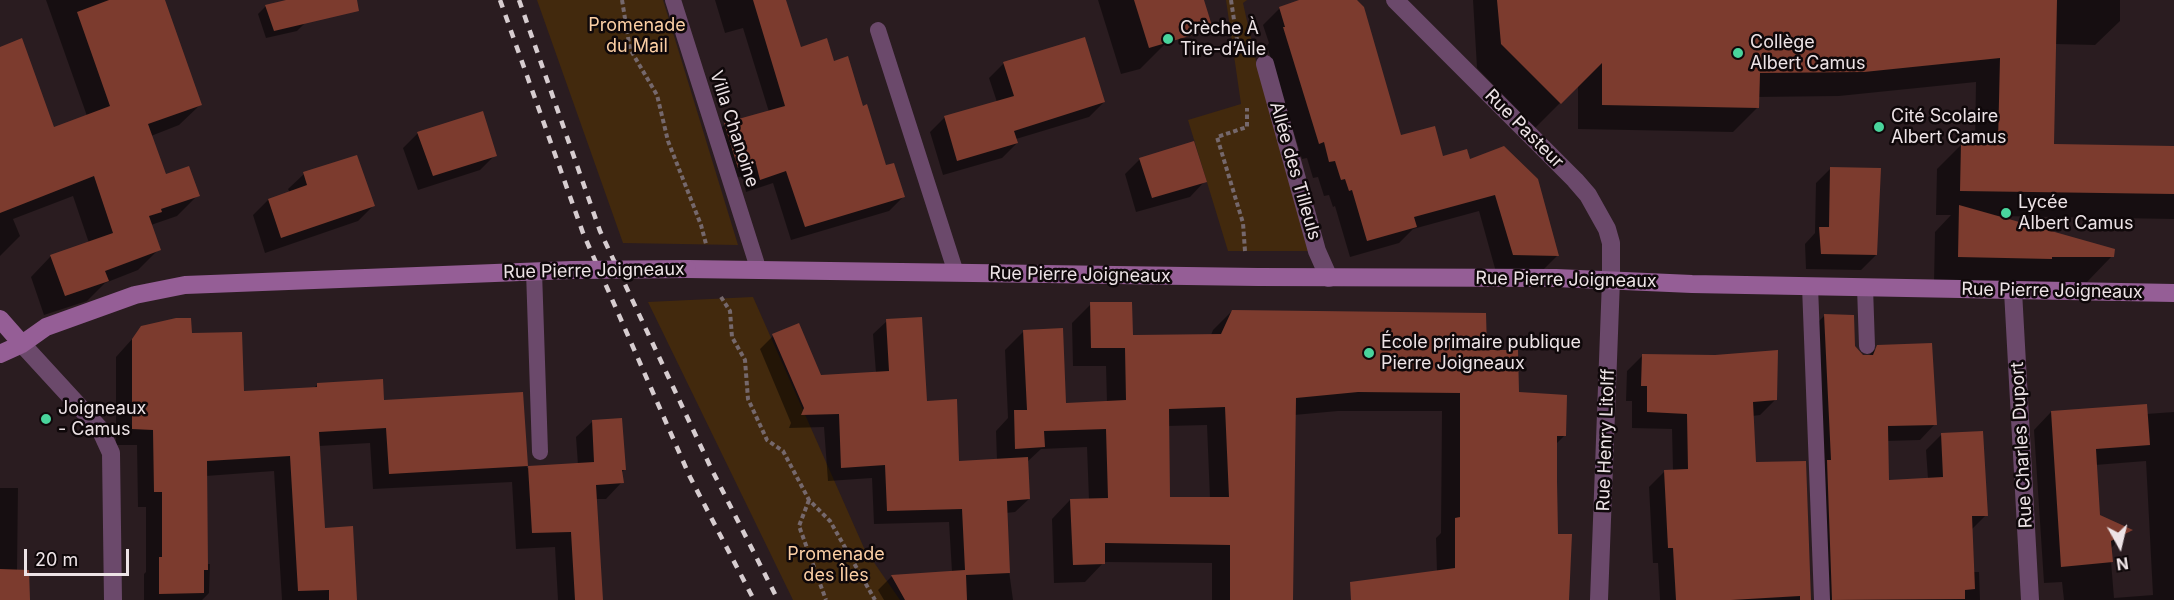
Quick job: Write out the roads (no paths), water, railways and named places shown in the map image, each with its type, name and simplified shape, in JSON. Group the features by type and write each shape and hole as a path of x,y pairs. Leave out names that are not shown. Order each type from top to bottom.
{"street":[{"name":"Rue Pasteur","path":"1395,0 1588,195 1607,229 1611,243 1611,280"},
{"name":"Allée des Tilleuls","path":"1265,64 1317,251 1329,278"},
{"name":"Rue Pierre Joigneaux","path":"0,354 22,344 46,327 135,295 185,285 534,271 687,269 1329,278 1556,278 2013,291 2174,293"},
{"name":"Rue Henry Litolff","path":"1599,600 1611,280"},
{"name":"Rue Charles Duport","path":"2013,291 2030,600"},
{"path":"0,319 100,429 111,453 112,600"}],"lane":[{"name":"Villa Chanoine","path":"673,0 759,271"},
{"path":"878,30 956,273"},
{"path":"534,271 540,452"},
{"path":"1810,286 1822,600"},
{"path":"1865,287 1867,345"}],"railway":[{"path":"500,0 583,233 690,477 754,600"},
{"path":"519,0 600,231 711,468 778,600"}],"place":[{"name":"Crèche À Tire-d’Aile","path":"1168,39"},
{"name":"Collège Albert Camus","path":"1738,53"},
{"name":"Cité Scolaire Albert Camus","path":"1879,127"},
{"name":"Lycée Albert Camus","path":"2006,213"},
{"name":"École primaire publique Pierre Joigneaux","path":"1369,353"},
{"name":"Joigneaux - Camus","path":"46,419"}],"park label":[{"name":"Promenade du Mail","path":"637,36"},
{"name":"Promenade des Îles","path":"836,565"}]}
